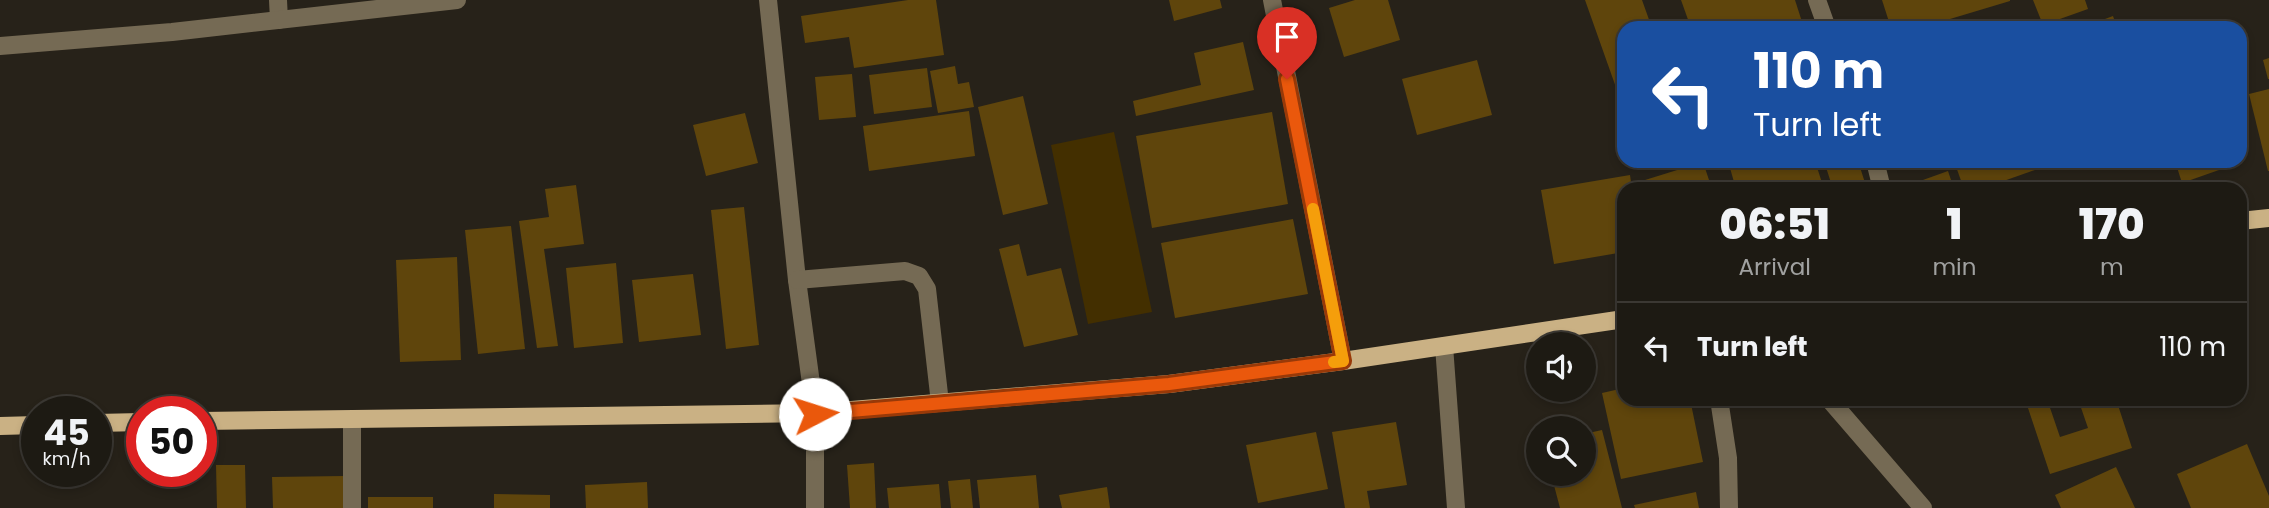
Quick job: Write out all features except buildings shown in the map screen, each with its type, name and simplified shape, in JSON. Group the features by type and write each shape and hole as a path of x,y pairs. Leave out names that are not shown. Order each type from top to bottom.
{"main road":[{"path":"2247,220 2269,218"},
{"path":"217,421 815,414 1169,384 1617,320"},
{"path":"0,426 21,425"}],"street":[{"path":"278,0 279,20"},
{"path":"0,46 457,0"},
{"path":"768,0 797,281 815,414 815,508"},
{"path":"1272,0 1343,361"},
{"path":"1817,0 1824,21"},
{"path":"797,281 905,271 919,276 927,289 940,403"},
{"path":"1444,346 1456,508"},
{"path":"1720,406 1728,458 1729,508"},
{"path":"1835,406 1923,508"},
{"path":"352,419 352,508"}],"shaded area":[{"path":"1114,132 1152,312 1088,324 1051,145"}],"slow traffic":[{"path":"1313,209 1343,361 1334,362"}],"route":[{"path":"815,414 1169,384 1343,361 1287,79"}]}
